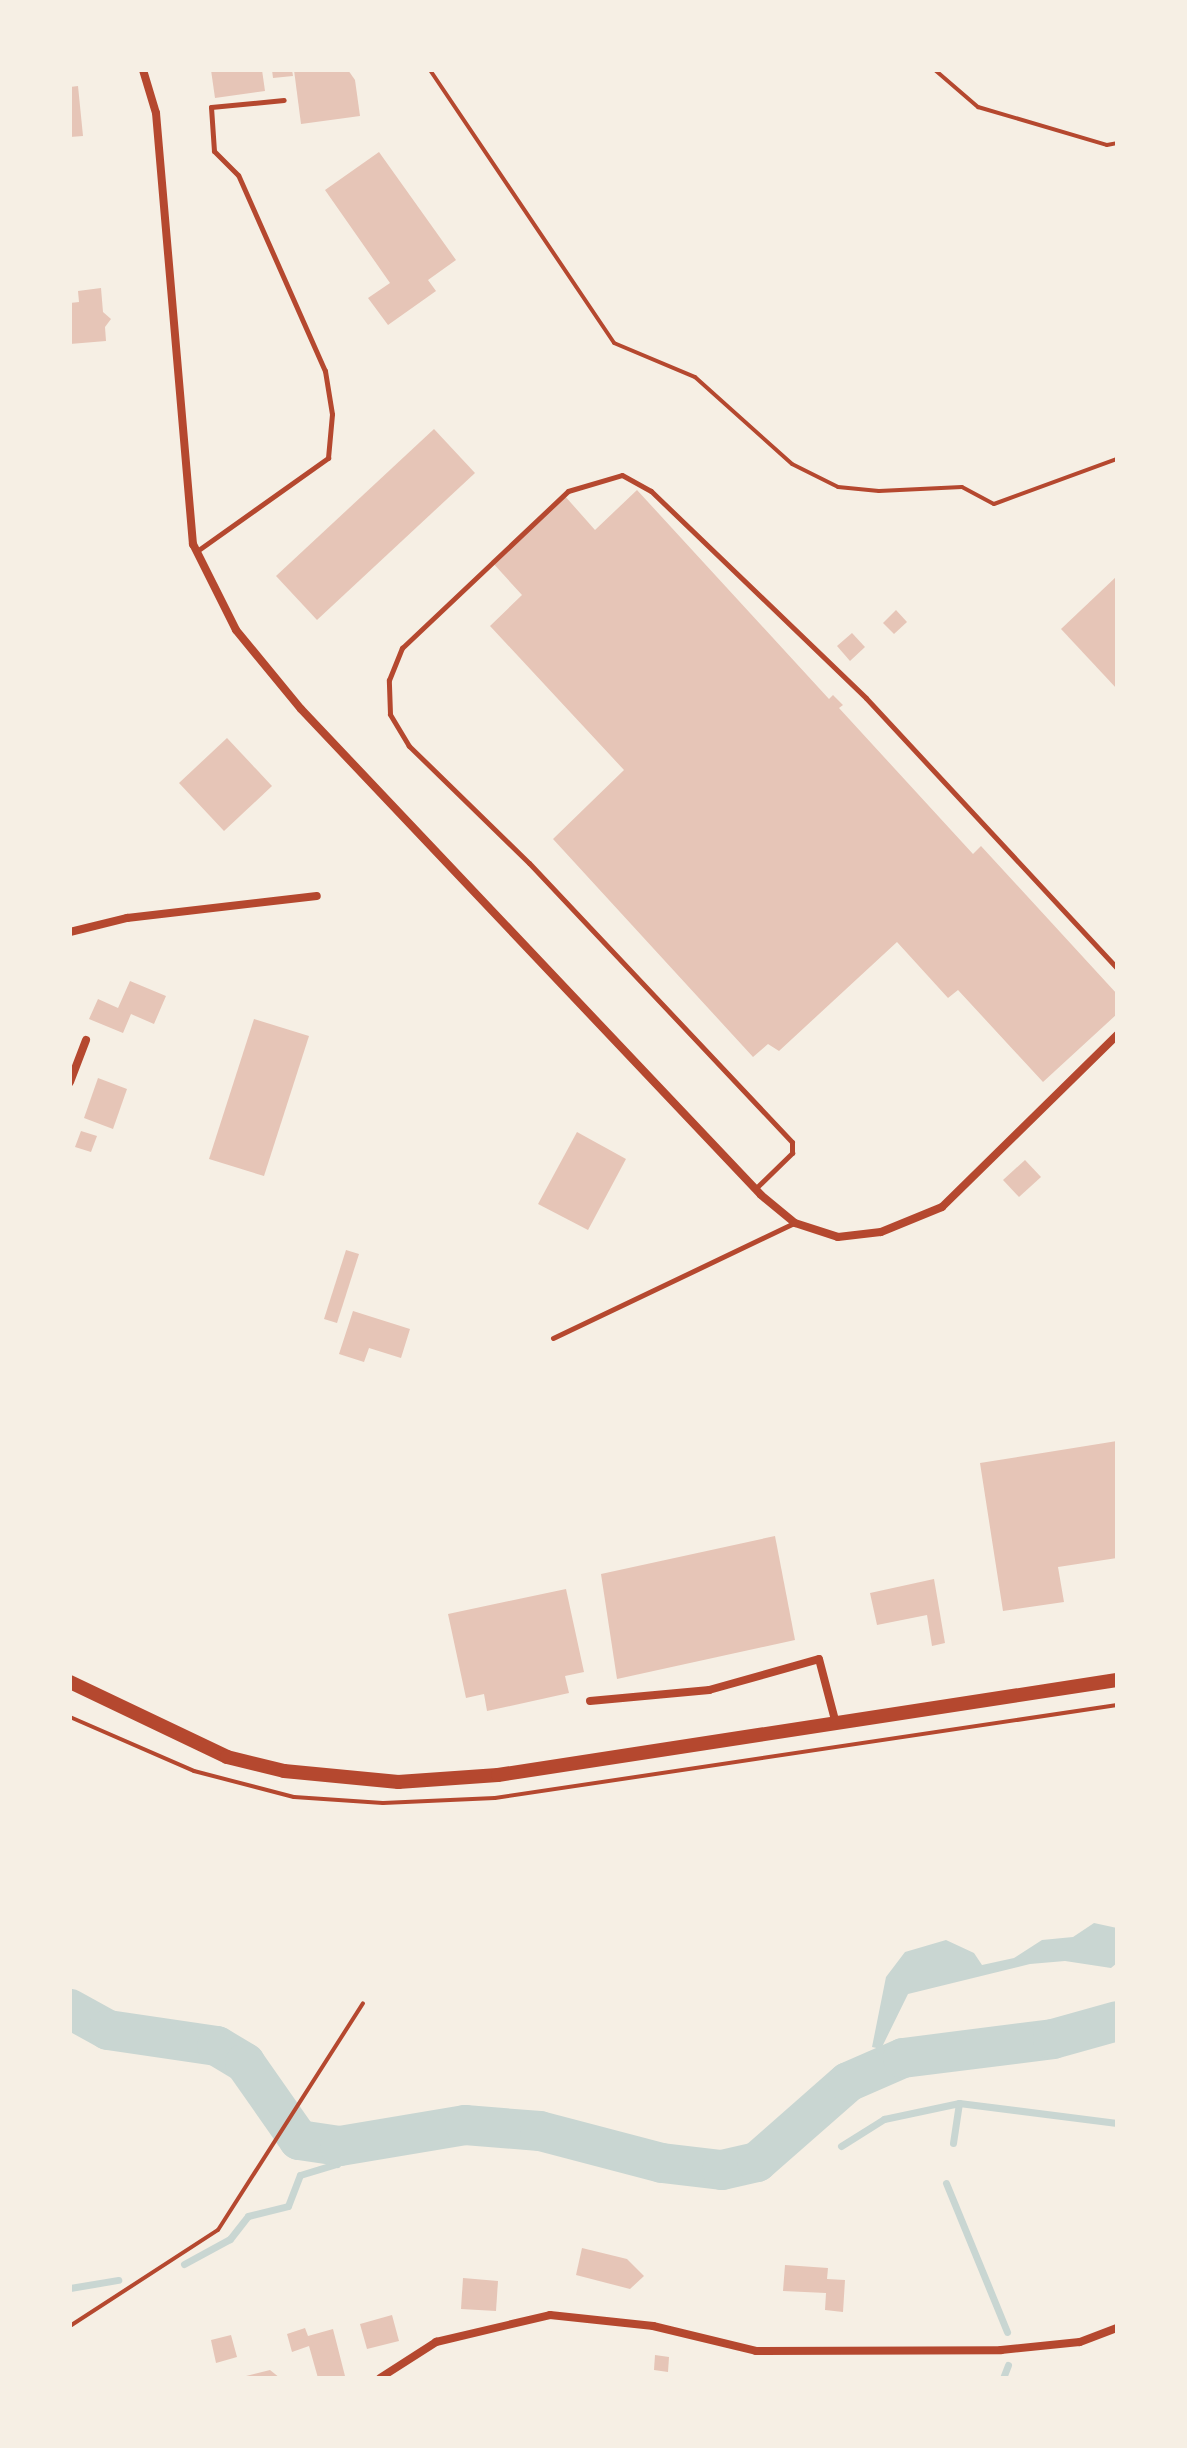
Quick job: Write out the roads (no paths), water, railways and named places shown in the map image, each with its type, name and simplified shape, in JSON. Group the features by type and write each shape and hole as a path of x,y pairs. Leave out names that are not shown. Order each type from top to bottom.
{"main road":[{"path":"70,1682 201,1747 284,1771 398,1782 498,1775 835,1720 1117,1680"}],"street":[{"path":"143,70 156,113 196,551 236,630 301,709 755,1189 795,1223 838,1237 881,1232 942,1207 1117,1035"},
{"path":"70,932 127,918 317,896"},
{"path":"70,1082 86,1040"},
{"path":"590,1701 709,1690 819,1659 835,1720"},
{"path":"380,2378 436,2342 550,2315 653,2326 756,2351 1001,2350 1080,2342 1117,2328"}],"lane":[{"path":"196,551 328,458 332,414 325,371 238,175 214,151 211,107 284,100"},
{"path":"755,1189 792,1153 792,1142 529,863 409,746 390,714 389,680 402,648 568,491 622,475 651,491 866,698 1117,968"},
{"path":"553,1338 795,1223"}],"waterway":[{"path":"70,2009 108,2030 217,2046 245,2063 299,2140 340,2146 465,2125 540,2131 662,2163 722,2170 757,2162 848,2082 903,2058 1053,2039 1117,2021"},
{"path":"953,2143 959,2103 1117,2123"},
{"path":"841,2146 884,2119 959,2103"},
{"path":"184,2264 230,2239 248,2216 288,2206 300,2175 337,2164 347,2145"},
{"path":"946,2183 1007,2332"},
{"path":"70,2288 118,2280"},
{"path":"1003,2378 1008,2365"}]}
